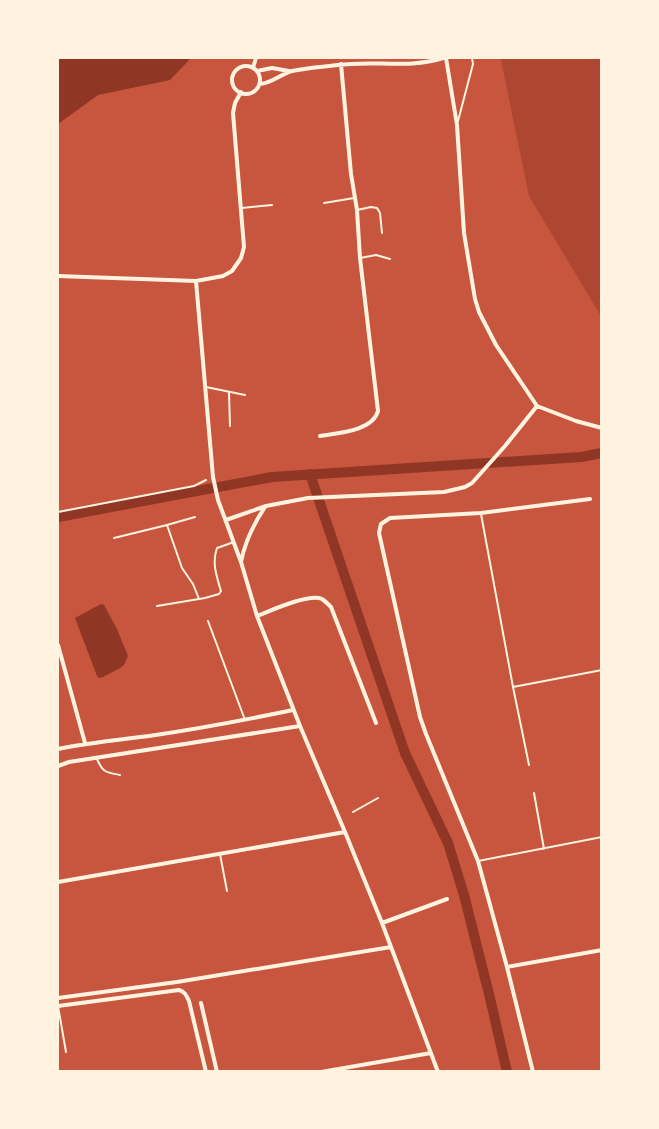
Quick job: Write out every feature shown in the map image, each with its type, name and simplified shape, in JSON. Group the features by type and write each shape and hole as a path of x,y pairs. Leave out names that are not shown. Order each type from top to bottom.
{"street":[{"path":"256,58 255,69 260,79 258,88 250,93 237,90 233,82 234,73 245,66 255,69 272,68 290,72"},
{"path":"260,84 290,72 341,64 414,63 444,58 456,125 464,233 475,299 479,312 496,345 537,406 576,421 602,428"},
{"path":"320,436 358,429 366,425 378,411 360,258 341,64"},
{"path":"58,276 196,281 223,276 232,271 241,258 244,247 233,113 235,103 241,92"},
{"path":"196,281 213,477 218,500 241,562 256,616 293,710 341,817 345,832 382,923 438,1072"},
{"path":"226,520 266,506 308,498 444,492 465,487 472,483 505,446 537,406"},
{"path":"533,1072 478,861 420,717 379,533 381,524 390,518 481,513 590,499"},
{"path":"241,562 244,546 250,532 255,521 266,506"},
{"path":"256,616 293,602 314,597 324,600 330,607 376,723"},
{"path":"58,645 85,743"},
{"path":"58,749 85,743 148,736 245,720 293,710"},
{"path":"58,766 69,762 300,726"},
{"path":"58,882 345,832"},
{"path":"382,923 448,899"},
{"path":"58,998 186,981 391,947"},
{"path":"507,967 602,950"},
{"path":"58,1006 183,991 188,1001 206,1072"},
{"path":"201,1003 217,1072"},
{"path":"321,1072 431,1053"}],"lane":[{"path":"456,125 473,64 472,58"},
{"path":"324,203 354,198"},
{"path":"241,208 272,205"},
{"path":"356,210 371,207 377,208 380,213 382,233"},
{"path":"360,258 376,255 390,259"},
{"path":"205,387 245,395"},
{"path":"229,392 230,426"},
{"path":"481,513 529,765"},
{"path":"114,538 195,517"},
{"path":"167,525 182,568 193,584 199,599"},
{"path":"158,606 219,594 221,591 215,566 217,548 234,542"},
{"path":"208,621 245,720"},
{"path":"513,687 602,670"},
{"path":"97,758 105,772 120,775"},
{"path":"534,793 544,849"},
{"path":"353,812 378,798"},
{"path":"478,861 602,837"},
{"path":"220,854 226,891"},
{"path":"58,1006 66,1052"}],"path":[{"path":"58,512 194,486 213,477"}],"shaded area":[{"path":"58,58 191,58 170,80 98,95 58,124"},
{"path":"499,58 601,58 601,316 529,196 501,60"},
{"path":"101,604 104,605 117,629 128,656 124,665 99,678 75,618"}],"waterway":[{"path":"58,517 272,477 581,457 602,453"},
{"path":"310,474 405,753 448,843 464,895 507,1072"}]}
